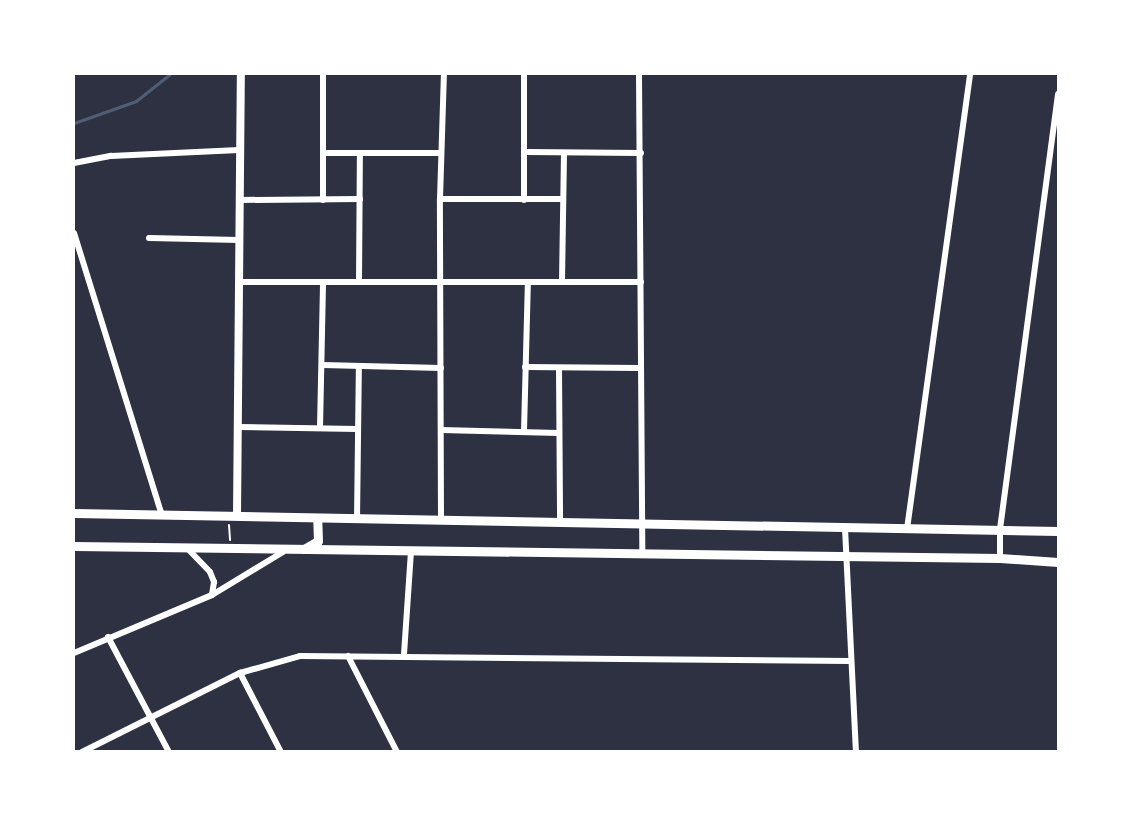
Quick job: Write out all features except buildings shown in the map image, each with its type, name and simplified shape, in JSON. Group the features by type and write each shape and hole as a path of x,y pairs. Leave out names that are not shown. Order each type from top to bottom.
{"main road":[{"path":"74,513 162,516 233,515 357,520 1059,531"},
{"path":"284,552 316,544 317,518"},
{"path":"74,546 284,552 1000,558 1059,562"}],"street":[{"path":"233,515 239,427 239,150 242,74"},
{"path":"323,74 323,200"},
{"path":"441,521 440,199 444,74"},
{"path":"524,74 524,200"},
{"path":"639,74 640,524 642,554"},
{"path":"907,528 970,74"},
{"path":"1000,558 1000,529 1059,94"},
{"path":"74,163 111,156 239,150"},
{"path":"525,152 640,153"},
{"path":"324,153 441,153"},
{"path":"359,282 360,153"},
{"path":"562,281 564,153"},
{"path":"240,200 360,199"},
{"path":"440,199 562,199"},
{"path":"74,233 162,516"},
{"path":"149,238 239,240"},
{"path":"240,282 641,282"},
{"path":"524,431 528,282"},
{"path":"320,428 323,283"},
{"path":"323,365 441,368"},
{"path":"357,520 359,366"},
{"path":"525,367 640,368"},
{"path":"559,368 560,522"},
{"path":"239,427 357,429"},
{"path":"441,430 559,433"},
{"path":"845,528 856,752"},
{"path":"187,548 210,572 212,595"},
{"path":"74,653 212,595 284,552"},
{"path":"404,654 411,552"},
{"path":"108,637 169,752"},
{"path":"82,752 150,716 240,673 276,659 404,654 851,661"},
{"path":"348,656 397,752"},
{"path":"240,673 281,752"}],"path":[{"path":"231,549 233,515"}],"waterway":[{"path":"74,123 136,101 170,74"}]}
